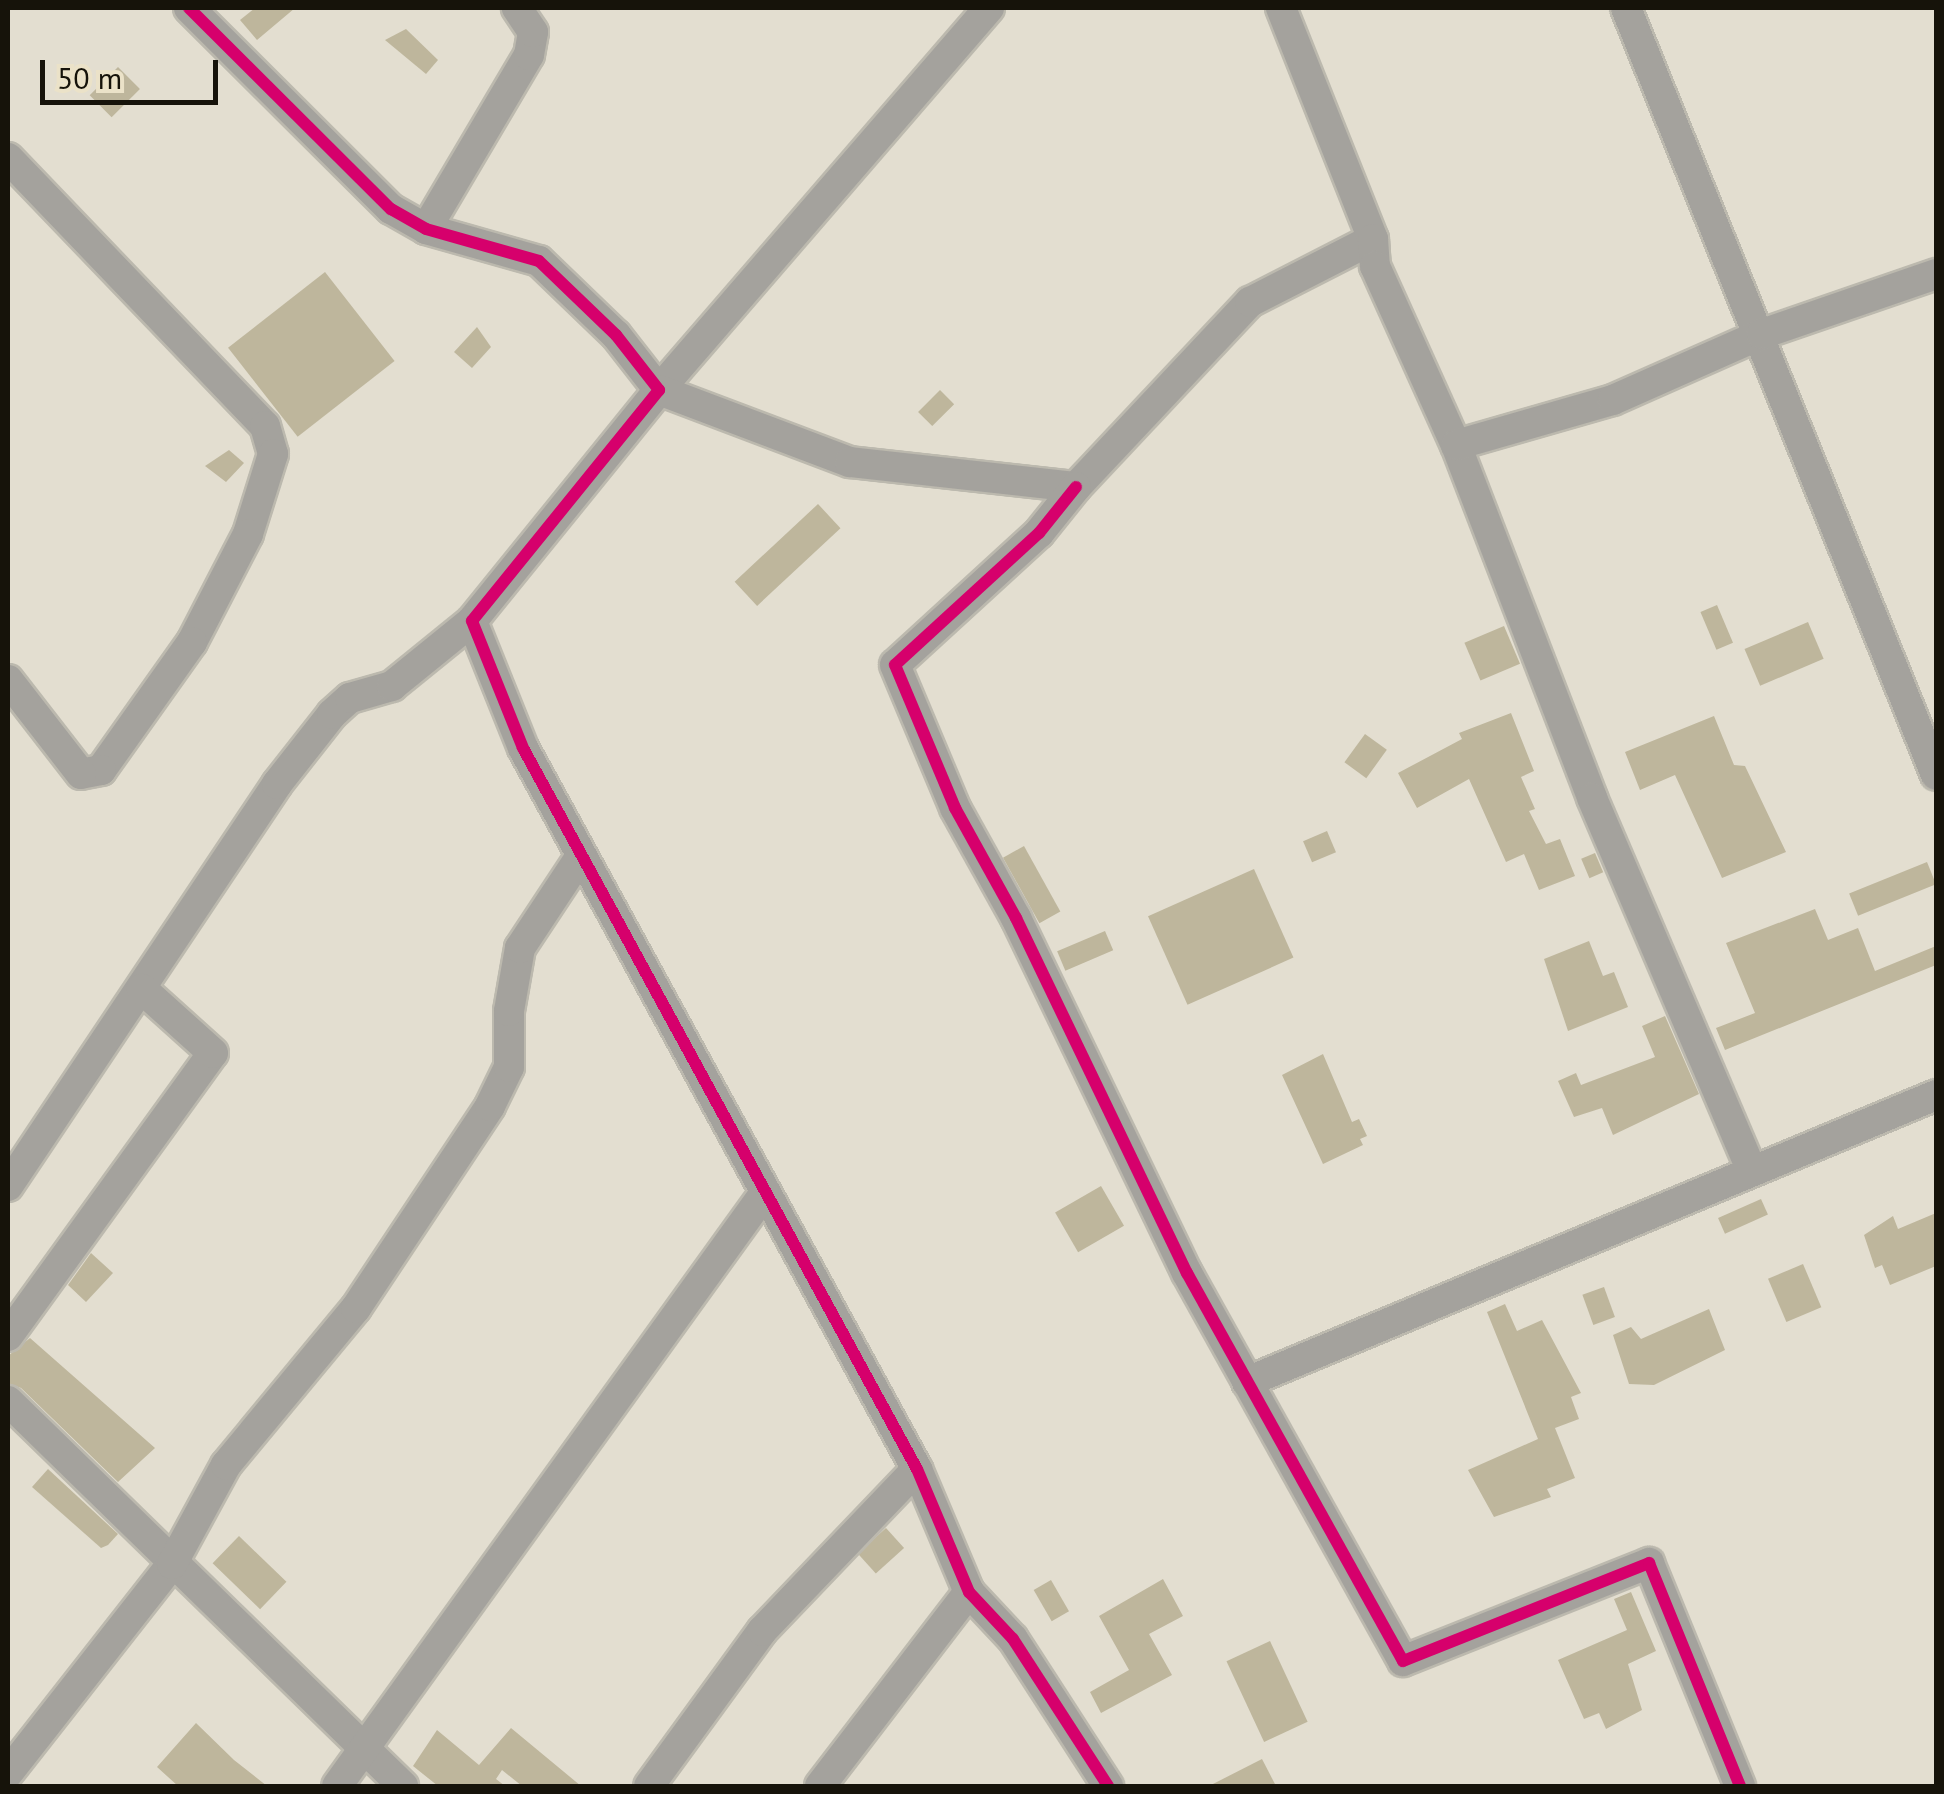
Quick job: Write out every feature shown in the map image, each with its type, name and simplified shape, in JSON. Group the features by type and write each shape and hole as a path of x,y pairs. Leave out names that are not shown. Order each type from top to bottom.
{"street":[{"path":"189,8 391,209 426,229 539,262 616,336 659,390 850,462 1076,488"},
{"path":"426,229 529,55 533,32 517,8"},
{"path":"9,1182 277,784 332,714 350,698 392,686 472,620 659,390 989,8"},
{"path":"1281,8 1373,239 1374,266 1456,445 1592,798 1751,1169"},
{"path":"1626,8 1762,334 1936,774"},
{"path":"8,158 265,426 273,454 248,534 192,642 101,770 82,774 8,680"},
{"path":"1373,239 1250,302 1076,488 1039,533 894,665 954,808 1247,1382 1403,1661 1649,1563 1740,1786"},
{"path":"1456,445 1612,400 1762,334 1936,274"},
{"path":"472,620 523,748 917,1469 969,1592 1012,1640 1104,1785"},
{"path":"8,1773 172,1564 226,1466 356,1308 490,1106 509,1066 509,1011 520,948 581,856"},
{"path":"8,1336 213,1052 142,989"},
{"path":"1247,1382 1936,1095"},
{"path":"337,1786 764,1194"},
{"path":"8,1401 403,1786"},
{"path":"649,1786 762,1631 917,1469"},
{"path":"820,1786 969,1592"}],"building":[{"path":"255,8 295,8 257,40 240,20"},
{"path":"406,29 438,60 426,74 385,40"},
{"path":"118,67 140,89 112,117 90,95"},
{"path":"325,272 395,361 298,437 228,348"},
{"path":"477,327 491,347 472,368 454,352"},
{"path":"940,390 954,404 932,426 918,412"},
{"path":"229,450 244,463 226,482 205,466"},
{"path":"818,504 841,528 757,606 735,582"},
{"path":"1717,605 1733,643 1716,650 1700,612"},
{"path":"1808,622 1824,659 1760,686 1744,649"},
{"path":"1504,626 1520,664 1480,681 1464,643"},
{"path":"1511,713 1534,771 1521,777 1535,809 1529,811 1546,844 1560,839 1575,876 1539,890 1524,854 1506,862 1469,779 1417,808 1398,773 1462,739 1459,733"},
{"path":"1714,716 1734,765 1745,766 1786,852 1722,878 1675,775 1640,790 1625,752"},
{"path":"1365,734 1387,750 1366,778 1344,762"},
{"path":"1327,831 1336,852 1312,862 1303,841"},
{"path":"1024,846 1060,912 1039,923 1003,858"},
{"path":"1595,853 1603,872 1589,878 1581,859"},
{"path":"1927,862 1936,884 1858,916 1849,893"},
{"path":"1254,869 1293,958 1187,1005 1148,916"},
{"path":"1815,909 1828,940 1858,928 1875,971 1936,946 1936,965 1725,1050 1716,1028 1755,1013 1726,943"},
{"path":"1105,931 1113,950 1065,971 1057,951"},
{"path":"1589,941 1603,976 1614,972 1628,1007 1568,1031 1544,959"},
{"path":"1665,1016 1699,1094 1613,1135 1602,1108 1574,1117 1558,1081 1576,1073 1581,1085 1655,1057 1642,1026"},
{"path":"1323,1054 1352,1122 1359,1119 1367,1136 1360,1139 1363,1145 1323,1164 1282,1075"},
{"path":"1101,1186 1124,1226 1078,1252 1055,1212"},
{"path":"1761,1199 1768,1215 1725,1234 1718,1218"},
{"path":"1936,1213 1936,1266 1890,1285 1882,1265 1875,1268 1864,1235 1893,1216 1898,1229"},
{"path":"91,1253 113,1273 86,1302 68,1285"},
{"path":"1803,1264 1821,1307 1786,1322 1768,1279"},
{"path":"1604,1287 1615,1317 1593,1325 1582,1295"},
{"path":"1505,1304 1517,1331 1542,1320 1581,1393 1571,1397 1579,1419 1555,1428 1575,1478 1547,1489 1551,1497 1494,1517 1468,1470 1538,1439 1487,1312"},
{"path":"1709,1309 1725,1350 1654,1385 1629,1384 1613,1335 1631,1327 1641,1339"},
{"path":"30,1338 155,1448 118,1482 21,1388 8,1383 8,1356"},
{"path":"48,1469 118,1534 108,1545 101,1548 32,1487"},
{"path":"886,1528 904,1548 876,1573 858,1553"},
{"path":"239,1536 286,1582 260,1609 213,1563"},
{"path":"1163,1579 1183,1616 1149,1634 1172,1675 1101,1713 1090,1692 1129,1670 1099,1616"},
{"path":"1051,1580 1069,1611 1052,1621 1034,1590"},
{"path":"1631,1592 1656,1651 1628,1664 1642,1710 1606,1729 1599,1713 1584,1719 1558,1660 1627,1630 1614,1599"},
{"path":"1270,1641 1308,1722 1264,1742 1226,1661"},
{"path":"196,1723 267,1786 178,1786 157,1767"},
{"path":"511,1728 581,1786 522,1786 502,1770 496,1779 505,1786 438,1786 413,1766 437,1730 479,1765"},
{"path":"1262,1759 1276,1786 1209,1786"}],"cycle path":[{"path":"189,8 391,209 426,229 539,261 616,335 659,390 472,621 523,748 917,1469 969,1592 1013,1639 1108,1786"},
{"path":"1076,487 1039,533 895,665 955,808 1016,918 1187,1273 1403,1661 1649,1563 1740,1786"}]}
